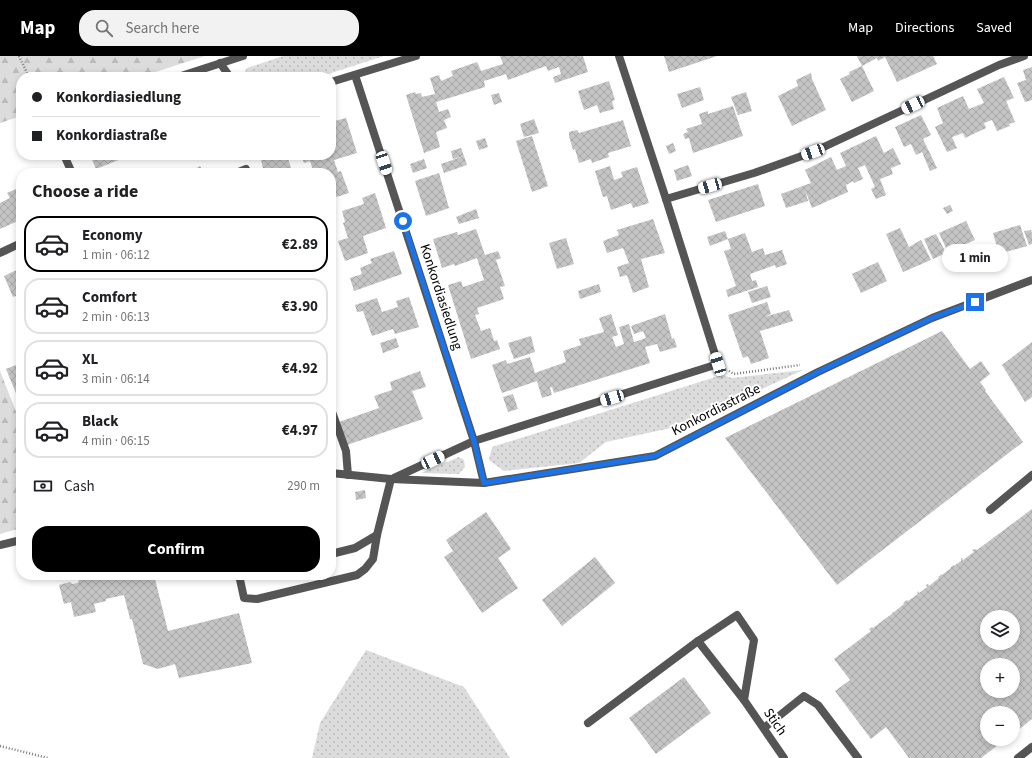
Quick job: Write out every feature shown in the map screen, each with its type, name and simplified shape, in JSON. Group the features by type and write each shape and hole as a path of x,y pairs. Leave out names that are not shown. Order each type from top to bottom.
{"street":[{"path":"193,72 243,56"},
{"path":"336,81 416,56"},
{"path":"619,56 718,364"},
{"path":"666,199 754,173 813,152 999,65 1024,56"},
{"path":"220,63 226,72"},
{"name":"Konkordiasiedlung","path":"355,75 474,441 484,483"},
{"path":"0,253 16,245"},
{"name":"Konkordiastraße","path":"336,474 391,479 484,483 655,456 818,372 932,318 1032,280"},
{"name":"Konkordiastraße","path":"391,479 474,441 718,364"},
{"path":"336,423 346,451 348,475"},
{"path":"990,510 1032,475"},
{"path":"240,580 244,598 257,599 357,575 365,569 373,559 377,534 391,479"},
{"path":"336,553 355,548 377,534"},
{"path":"0,545 16,541"},
{"path":"588,722 698,641 737,615 754,640 744,700"},
{"name":"Stich","path":"698,641 744,700 784,758"},
{"path":"764,728 804,696 818,705 858,758"},
{"path":"1018,758 1032,747"}],"path":[{"path":"19,56 27,72"},
{"path":"718,364 734,374 813,364 818,372"},
{"path":"0,746 48,758"}],"green space":[{"path":"0,56 205,56 155,72 16,72 16,118 0,123"},
{"path":"283,56 384,56 334,72 245,72 247,68"},
{"path":"803,370 685,425 606,442 579,463 504,471 489,460 492,447 722,375 732,378"},
{"path":"0,371 16,411 16,529 0,534"},
{"path":"459,457 464,460 465,467 459,474 421,473"},
{"path":"366,650 464,687 510,758 312,758 320,723"}],"building":[{"path":"500,56 583,56 588,72 555,83 553,77 561,74 559,67 548,71 546,66 508,80 506,74 484,81 485,87 436,102 439,112 448,109 451,117 444,120 447,128 436,132 440,147 424,153 406,95 415,92 416,94 421,93 422,97 435,94 430,78 439,75 441,81 453,76 451,71 477,62 481,71 503,64"},
{"path":"664,56 717,56 669,72"},
{"path":"857,56 933,56 937,64 897,82 885,57 878,61 877,58 862,66"},
{"path":"862,66 874,91 852,102 840,79 850,74 849,72"},
{"path":"1032,67 1032,100 1025,102 1017,83 1026,80 1023,70"},
{"path":"811,73 812,79 826,110 792,126 778,96 798,86 796,80"},
{"path":"1004,77 1014,98 1006,101 1015,122 1009,124 1010,126 997,131 992,120 984,123 986,128 965,138 963,133 952,137 957,148 947,152 935,127 943,123 937,108 963,96 969,109 984,103 977,89"},
{"path":"609,81 615,100 612,101 614,109 600,113 597,105 584,110 578,91"},
{"path":"700,87 704,100 682,108 677,94"},
{"path":"746,92 752,111 738,115 731,97"},
{"path":"499,93 502,102 494,105 491,95"},
{"path":"733,106 743,136 693,153 689,138 685,139 683,134 688,132 686,129 702,124 699,114 708,111 708,114"},
{"path":"921,115 931,135 923,139 937,168 930,171 922,152 916,155 911,144 904,147 895,127"},
{"path":"346,118 357,153 336,159 336,121"},
{"path":"534,119 539,133 524,137 520,124"},
{"path":"623,120 631,146 608,153 609,157 592,163 591,159 579,163 575,149 573,150 569,132 577,130 579,133"},
{"path":"532,136 548,186 532,192 516,141"},
{"path":"876,136 884,153 893,148 901,164 891,168 893,174 880,179 886,195 876,199 871,189 875,187 865,165 858,168 863,179 854,183 853,181 846,185 848,192 812,208 805,190 808,201 786,208 781,194 811,183 805,170 831,157 837,170 846,166 840,153"},
{"path":"485,138 488,147 479,150 476,141"},
{"path":"673,143 676,151 669,154 666,146"},
{"path":"461,148 464,156 453,159 451,151"},
{"path":"464,156 467,165 444,173 441,164"},
{"path":"424,159 427,168 413,173 410,164"},
{"path":"92,160 118,160 98,168 96,168"},
{"path":"261,160 289,160 291,168 263,168"},
{"path":"303,160 334,160 338,172 341,171 349,193 336,197 336,168 312,168 310,161 304,163"},
{"path":"688,165 692,176 677,181 674,170"},
{"path":"610,166 614,180 623,177 621,172 637,167 649,203 633,208 631,203 611,210 607,196 603,197 595,171"},
{"path":"439,173 449,208 426,216 415,181"},
{"path":"758,184 765,206 716,222 708,200"},
{"path":"16,189 16,222 0,229 0,203 10,198 7,193"},
{"path":"375,193 386,228 363,236 368,253 345,261 338,241 348,238 343,223 345,222 342,211 364,204 362,198"},
{"path":"950,205 953,211 947,214 943,208"},
{"path":"476,209 479,218 459,224 456,217"},
{"path":"653,219 665,253 641,259 649,287 633,293 627,275 620,277 617,267 629,263 623,248 607,253 603,241 619,235 617,230"},
{"path":"966,221 975,240 948,252 939,233"},
{"path":"1020,225 1027,246 999,254 993,233"},
{"path":"900,228 909,247 921,240 931,260 903,272 886,234"},
{"path":"476,229 485,255 498,251 501,258 496,260 505,286 500,287 504,299 477,308 479,314 475,315 481,331 490,328 494,341 497,340 500,349 471,359 448,285 461,281 463,287 484,280 477,258 455,266 454,264 442,268 433,239 457,232 458,235"},
{"path":"1031,230 1032,244 1029,245 1024,231"},
{"path":"725,231 728,239 710,246 707,237"},
{"path":"745,233 752,252 763,248 765,255 782,250 787,264 776,268 775,265 750,274 752,281 756,280 758,287 728,297 726,290 736,286 724,251 731,249 728,239"},
{"path":"936,234 946,253 933,259 924,239"},
{"path":"566,238 574,264 557,269 549,243"},
{"path":"394,251 402,274 354,291 350,278 362,274 360,268 372,263 370,259"},
{"path":"878,262 887,281 861,293 852,274"},
{"path":"16,270 16,296 13,297 4,276"},
{"path":"599,284 601,292 580,299 578,291"},
{"path":"767,286 771,297 752,303 748,292"},
{"path":"409,297 419,327 395,334 393,329 372,336 363,311 357,312 355,305 377,298 382,312 398,307 396,301"},
{"path":"767,302 771,314 764,317 789,310 793,321 760,331 769,358 751,364 748,356 743,358 728,315"},
{"path":"611,314 618,335 612,337 616,347 624,344 619,327 629,324 634,342 646,338 643,331 634,334 631,326 665,314 672,339 674,338 677,347 660,352 657,344 645,347 650,363 554,393 552,387 550,388 552,395 542,398 537,381 502,393 492,365 506,360 507,364 530,357 535,373 566,362 563,351 581,345 579,339 604,332 599,318"},
{"path":"942,331 970,369 981,361 990,374 980,382 1023,442 837,585 725,438"},
{"path":"531,336 535,352 514,359 508,343"},
{"path":"396,338 399,347 383,353 380,343"},
{"path":"1032,342 1032,397 1025,402 1002,365"},
{"path":"16,365 16,393 6,369"},
{"path":"420,371 426,387 412,391 423,419 347,445 339,422 379,408 374,396 392,390 390,382"},
{"path":"513,394 518,409 508,412 503,397"},
{"path":"365,490 366,498 356,500 355,492"},
{"path":"1032,509 1032,719 1020,728 1020,706 980,706 980,746 997,746 981,758 909,758 886,727 871,739 835,691 850,680 834,659 871,631 869,629 872,627 873,628 893,613 892,612 904,604 903,603 907,600 908,601 918,594 918,591 919,593 927,587 926,585 928,584 929,586 939,578 938,577 961,561 962,558 963,560 974,552 972,550 977,550"},
{"path":"486,512 511,549 498,558 518,588 482,613 444,557 453,551 446,540"},
{"path":"595,557 615,583 562,626 542,600"},
{"path":"79,580 155,580 168,631 239,613 252,663 179,678 175,664 158,669 143,664 132,619 130,619 124,595 106,599 106,601 94,604 96,612 74,617 71,602 64,604 59,585 70,582 72,584 78,583"},
{"path":"684,677 711,713 656,754 629,718"}],"route":[{"path":"403,221 474,441 484,483 655,456 818,372 932,318 975,302"}]}
